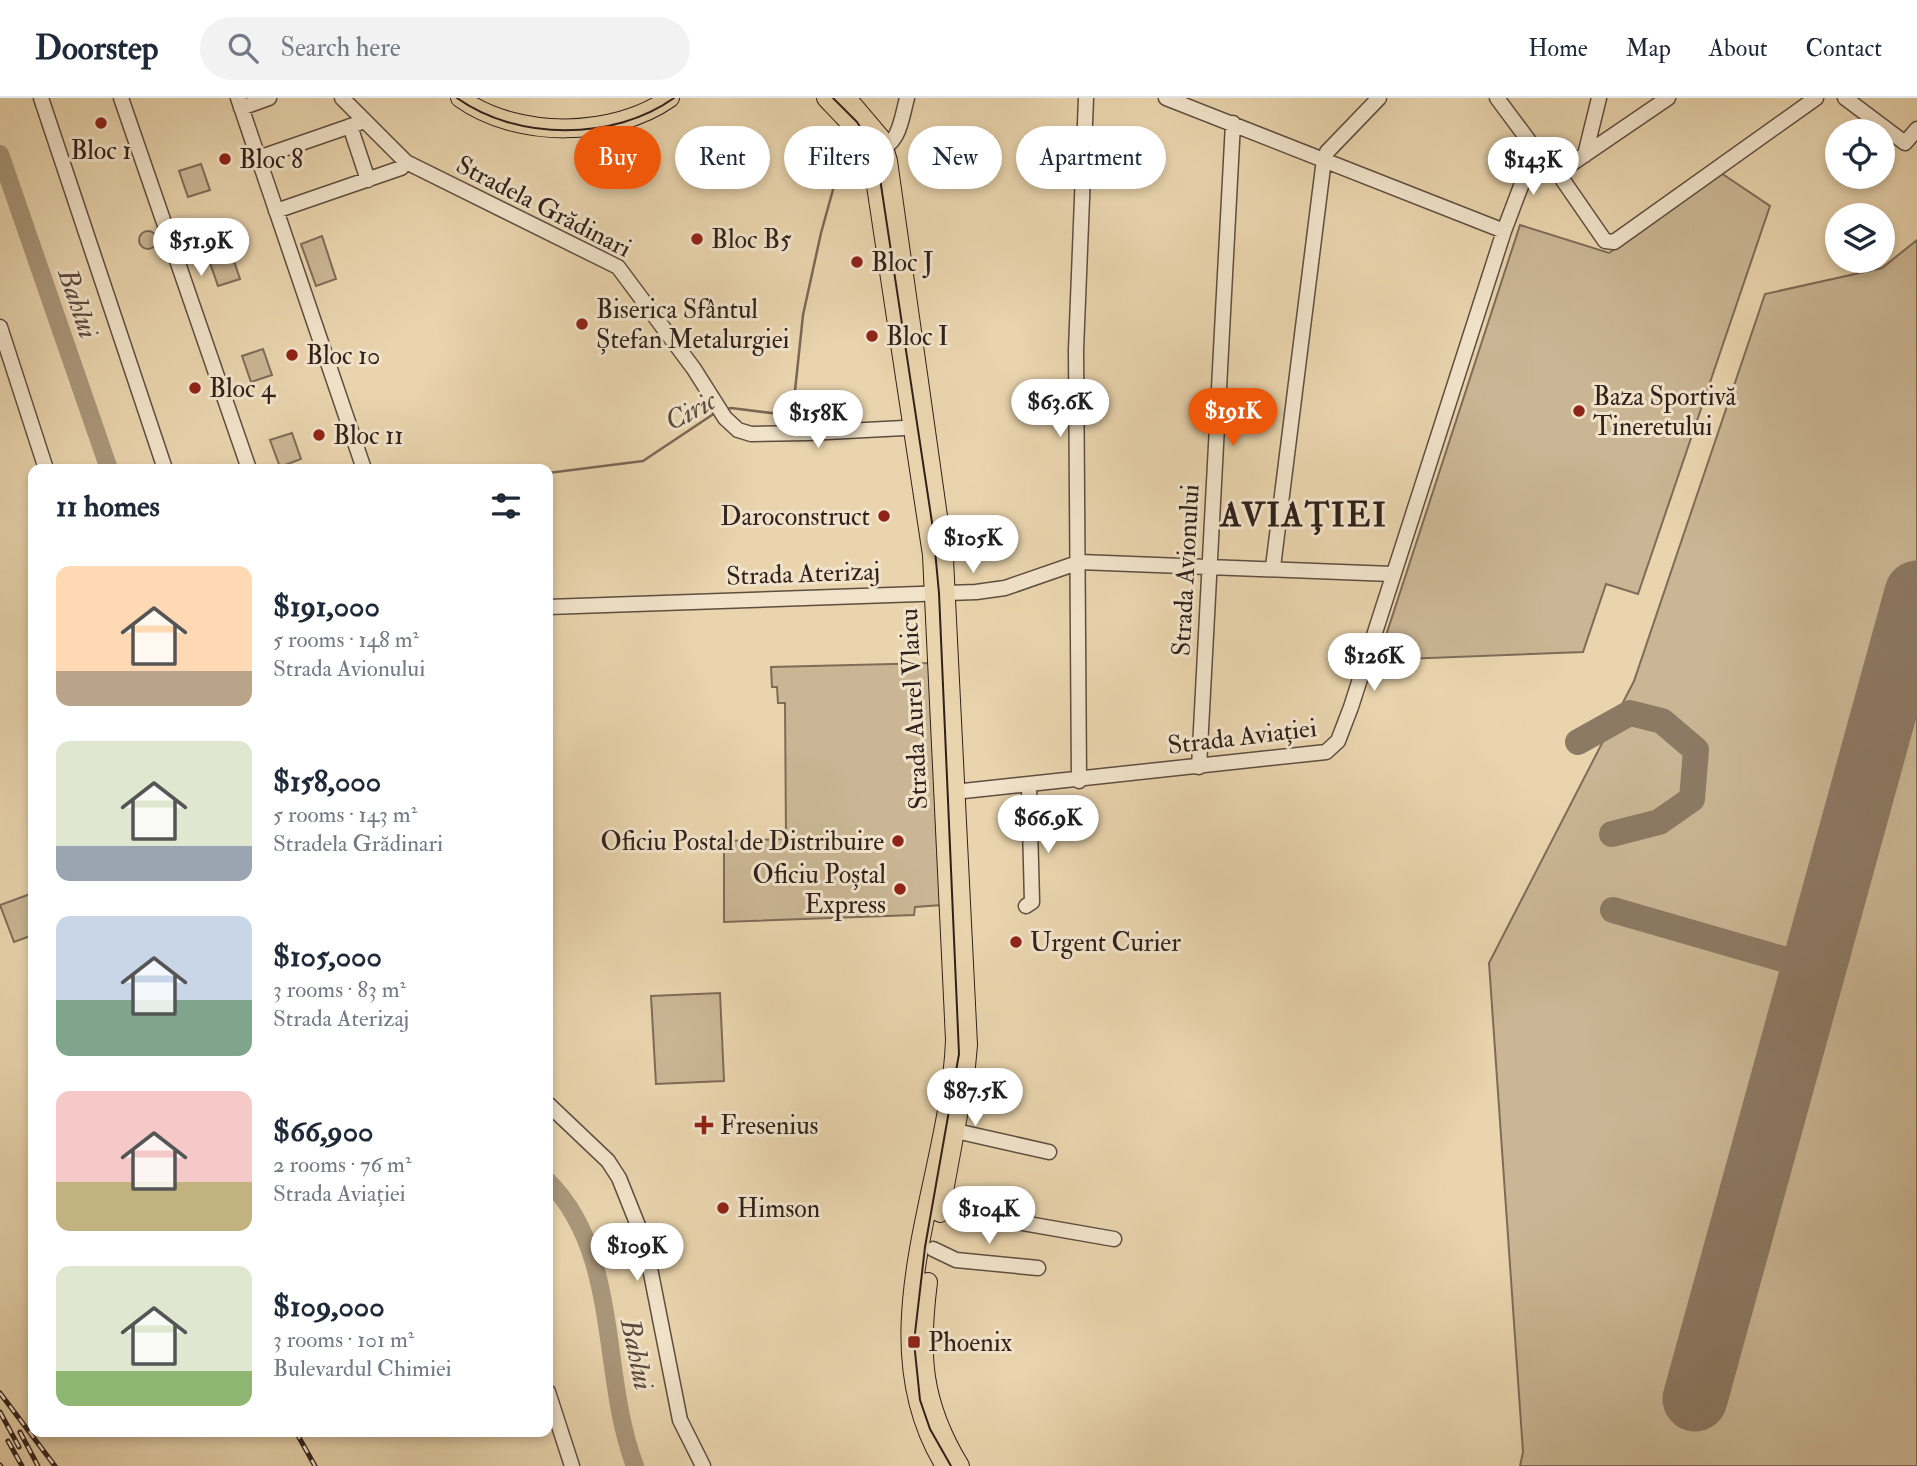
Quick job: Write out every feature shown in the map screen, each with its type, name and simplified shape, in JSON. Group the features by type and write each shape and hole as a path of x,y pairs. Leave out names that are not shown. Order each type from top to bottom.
{"main road":[{"path":"460,98 478,111 514,121 562,127 630,119 670,98"},
{"name":"Strada Aurel Vlaicu","path":"826,98 849,107 864,126"},
{"name":"Strada Aurel Vlaicu","path":"884,189 919,427"},
{"name":"Strada Aurel Vlaicu","path":"891,189 940,593 950,793 968,1045 940,1157 934,1208 910,1324 910,1370 923,1421 946,1466"},
{"name":"Strada Aurel Vlaicu","path":"934,1208 933,1249 922,1341 925,1383 933,1413 960,1466"}],"street":[{"path":"41,98 163,464"},
{"path":"121,98 247,464"},
{"path":"268,98 239,103 362,464"},
{"name":"Stradela Grădinari","path":"342,98 406,162 618,267 627,275 725,418 738,430 751,433 919,427"},
{"name":"Strada Aurel Vlaicu","path":"894,141 907,98"},
{"path":"1079,781 1080,562 1076,350 1086,98"},
{"path":"1166,98 1504,231"},
{"path":"1273,567 1324,160 1327,152 1379,98"},
{"path":"1497,98 1535,149 1558,173 1605,242 1614,242 1816,98"},
{"path":"1585,155 1599,98"},
{"path":"1558,173 1668,98"},
{"path":"1846,98 1905,143 1917,129"},
{"path":"894,127 901,120"},
{"name":"Strada Aurel Vlaicu","path":"894,174 902,135 901,120"},
{"path":"258,158 365,121"},
{"name":"Strada Avionului","path":"1199,767 1233,123"},
{"path":"350,126 368,180"},
{"name":"Strada Aviației","path":"950,793 1079,781 1326,752 1333,749 1351,707 1504,231 1535,149"},
{"path":"276,211 401,168 406,162"},
{"path":"0,327 44,464"},
{"name":"Strada Aterizaj","path":"553,607 940,593 1005,588 1080,562 1273,567 1392,574"},
{"path":"1026,906 1032,902 1029,786"},
{"path":"553,1109 608,1161 619,1178 645,1243 680,1420 703,1466"},
{"path":"948,1130 1049,1152"},
{"path":"934,1208 1114,1239"},
{"path":"933,1249 956,1260 1038,1268"},
{"path":"553,1407 572,1466"}],"shaded area":[{"path":"201,164 210,190 188,197 179,171"},
{"name":"Baza Sportivă Tineretului","path":"1721,173 1770,206 1638,594 1606,584 1583,652 1378,660 1520,225 1609,253"},
{"path":"148,231 154,234 157,240 154,246 148,249 142,246 139,240 142,234"},
{"path":"322,236 336,279 316,286 301,244"},
{"path":"1917,240 1917,1466 1520,1466 1523,1452 1489,963 1634,681 1765,294 1860,273 1895,273 1895,258"},
{"path":"231,252 240,279 218,286 209,260"},
{"path":"263,349 272,375 251,382 242,356"},
{"path":"292,433 301,459 279,464 270,440"},
{"path":"933,663 942,905 915,907 914,915 724,922 724,841 786,839 785,703 778,703 777,687 772,687 771,667"},
{"path":"28,895 28,937 14,942 0,905"},
{"path":"720,993 724,1081 656,1084 651,996"}],"waterway":[{"name":"Bahlui","path":"0,154 107,464"},
{"name":"Ciric","path":"724,410 731,408 779,414 794,400 803,315 833,189"},
{"name":"Ciric","path":"553,472 643,461 715,413"},
{"name":"Bahlui","path":"553,1187 571,1210 587,1244 598,1279 624,1431 635,1466"}],"taxiway":[{"path":"1578,742 1630,713 1662,721 1696,750 1692,799 1659,822 1612,834"},
{"path":"1613,910 1814,968"}],"runway":[{"path":"1695,1399 1917,593"}],"tram line":[{"path":"457,98 481,112 508,122 536,128 566,130 623,122 650,112 674,98"},
{"path":"833,98 857,122 876,152 933,529 939,593 959,1054 925,1247 914,1342 920,1400 930,1429 951,1466"}],"railway":[{"path":"0,1393 28,1430"},
{"path":"0,1412 19,1447"},
{"path":"20,1432 38,1466"},
{"path":"33,1437 55,1466"},
{"path":"299,1437 315,1466"},
{"path":"8,1441 22,1466"}],"place":[{"name":"Bloc 1","path":"101,123"},
{"name":"Bloc 8","path":"225,159"},
{"name":"Bloc B5","path":"697,239"},
{"name":"Bloc J","path":"857,262"},
{"name":"Biserica Sfântul Ștefan Metalurgiei","path":"582,324"},
{"name":"Bloc I","path":"872,336"},
{"name":"Bloc 10","path":"292,355"},
{"name":"Bloc 4","path":"195,388"},
{"name":"Baza Sportivă Tineretului","path":"1579,411"},
{"name":"Bloc 11","path":"319,435"},
{"name":"Daroconstruct","path":"884,516"},
{"name":"Oficiu Postal de Distribuire","path":"898,841"},
{"name":"Oficiu Poștal Express","path":"900,889"},
{"name":"Urgent Curier","path":"1016,942"},
{"name":"Fresenius","path":"704,1125"},
{"name":"Himson","path":"723,1208"},
{"name":"Phoenix","path":"914,1342"}],"district":[{"name":"AVIAȚIEI","path":"1304,514"}]}
